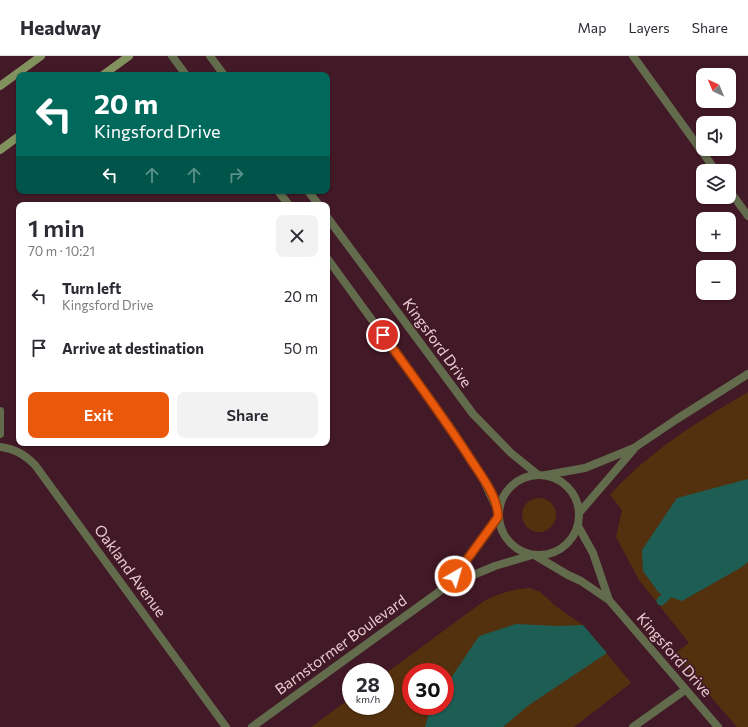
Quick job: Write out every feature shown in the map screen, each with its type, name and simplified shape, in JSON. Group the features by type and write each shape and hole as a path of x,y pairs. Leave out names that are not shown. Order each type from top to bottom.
{"main road":[{"path":"19,72 41,56"},
{"path":"107,72 129,56"},
{"path":"0,86 16,74"},
{"path":"0,150 16,138"}],"street":[{"path":"172,56 184,72"},
{"path":"210,56 222,72"},
{"path":"633,56 711,164"},
{"path":"280,194 287,202"},
{"path":"736,200 748,216"},
{"name":"Kingsford Drive","path":"330,221 473,414 511,453 537,474"},
{"path":"330,262 452,430 482,477 498,514 500,526 508,542 519,550 533,555 551,554 565,546 575,534 578,526 579,513 576,500 569,488 558,480 546,475 537,474 521,478 508,489 500,503 498,514"},
{"path":"546,475 585,468 634,448 677,418 748,374"},
{"path":"0,411 0,434"},
{"name":"Oakland Avenue","path":"0,447 10,448 19,452 26,456 35,465 226,727"},
{"path":"579,513 634,448"},
{"name":"Barnstormer Boulevard","path":"447,586 498,514"},
{"name":"Kingsford Drive","path":"578,526 593,553 609,600"},
{"name":"Kingsford Drive","path":"533,555 581,581 609,600 718,727"},
{"name":"Barnstormer Boulevard","path":"252,727 447,586 494,566 533,555"},
{"path":"633,727 685,690"}],"shaded area":[{"path":"748,392 748,727 737,727 674,654 689,643 639,580 616,537 622,510 610,495 625,479 657,451 711,414"},
{"path":"748,479 748,562 742,567 682,601 659,593 643,571 642,550 677,498"},
{"path":"539,498 551,503 556,515 551,527 539,532 527,527 522,515 527,503"},
{"path":"530,588 540,592 557,607 583,625 631,683 574,727 311,727 342,705 342,715 394,715 394,667 484,601 518,589"},
{"path":"516,624 558,626 583,625 607,653 529,705 503,727 425,727 428,715 454,715 454,674 479,636"}],"waterway":[{"path":"661,601 676,587"}],"route":[{"path":"383,335 452,430 490,490 498,511 498,517 455,576"}]}
